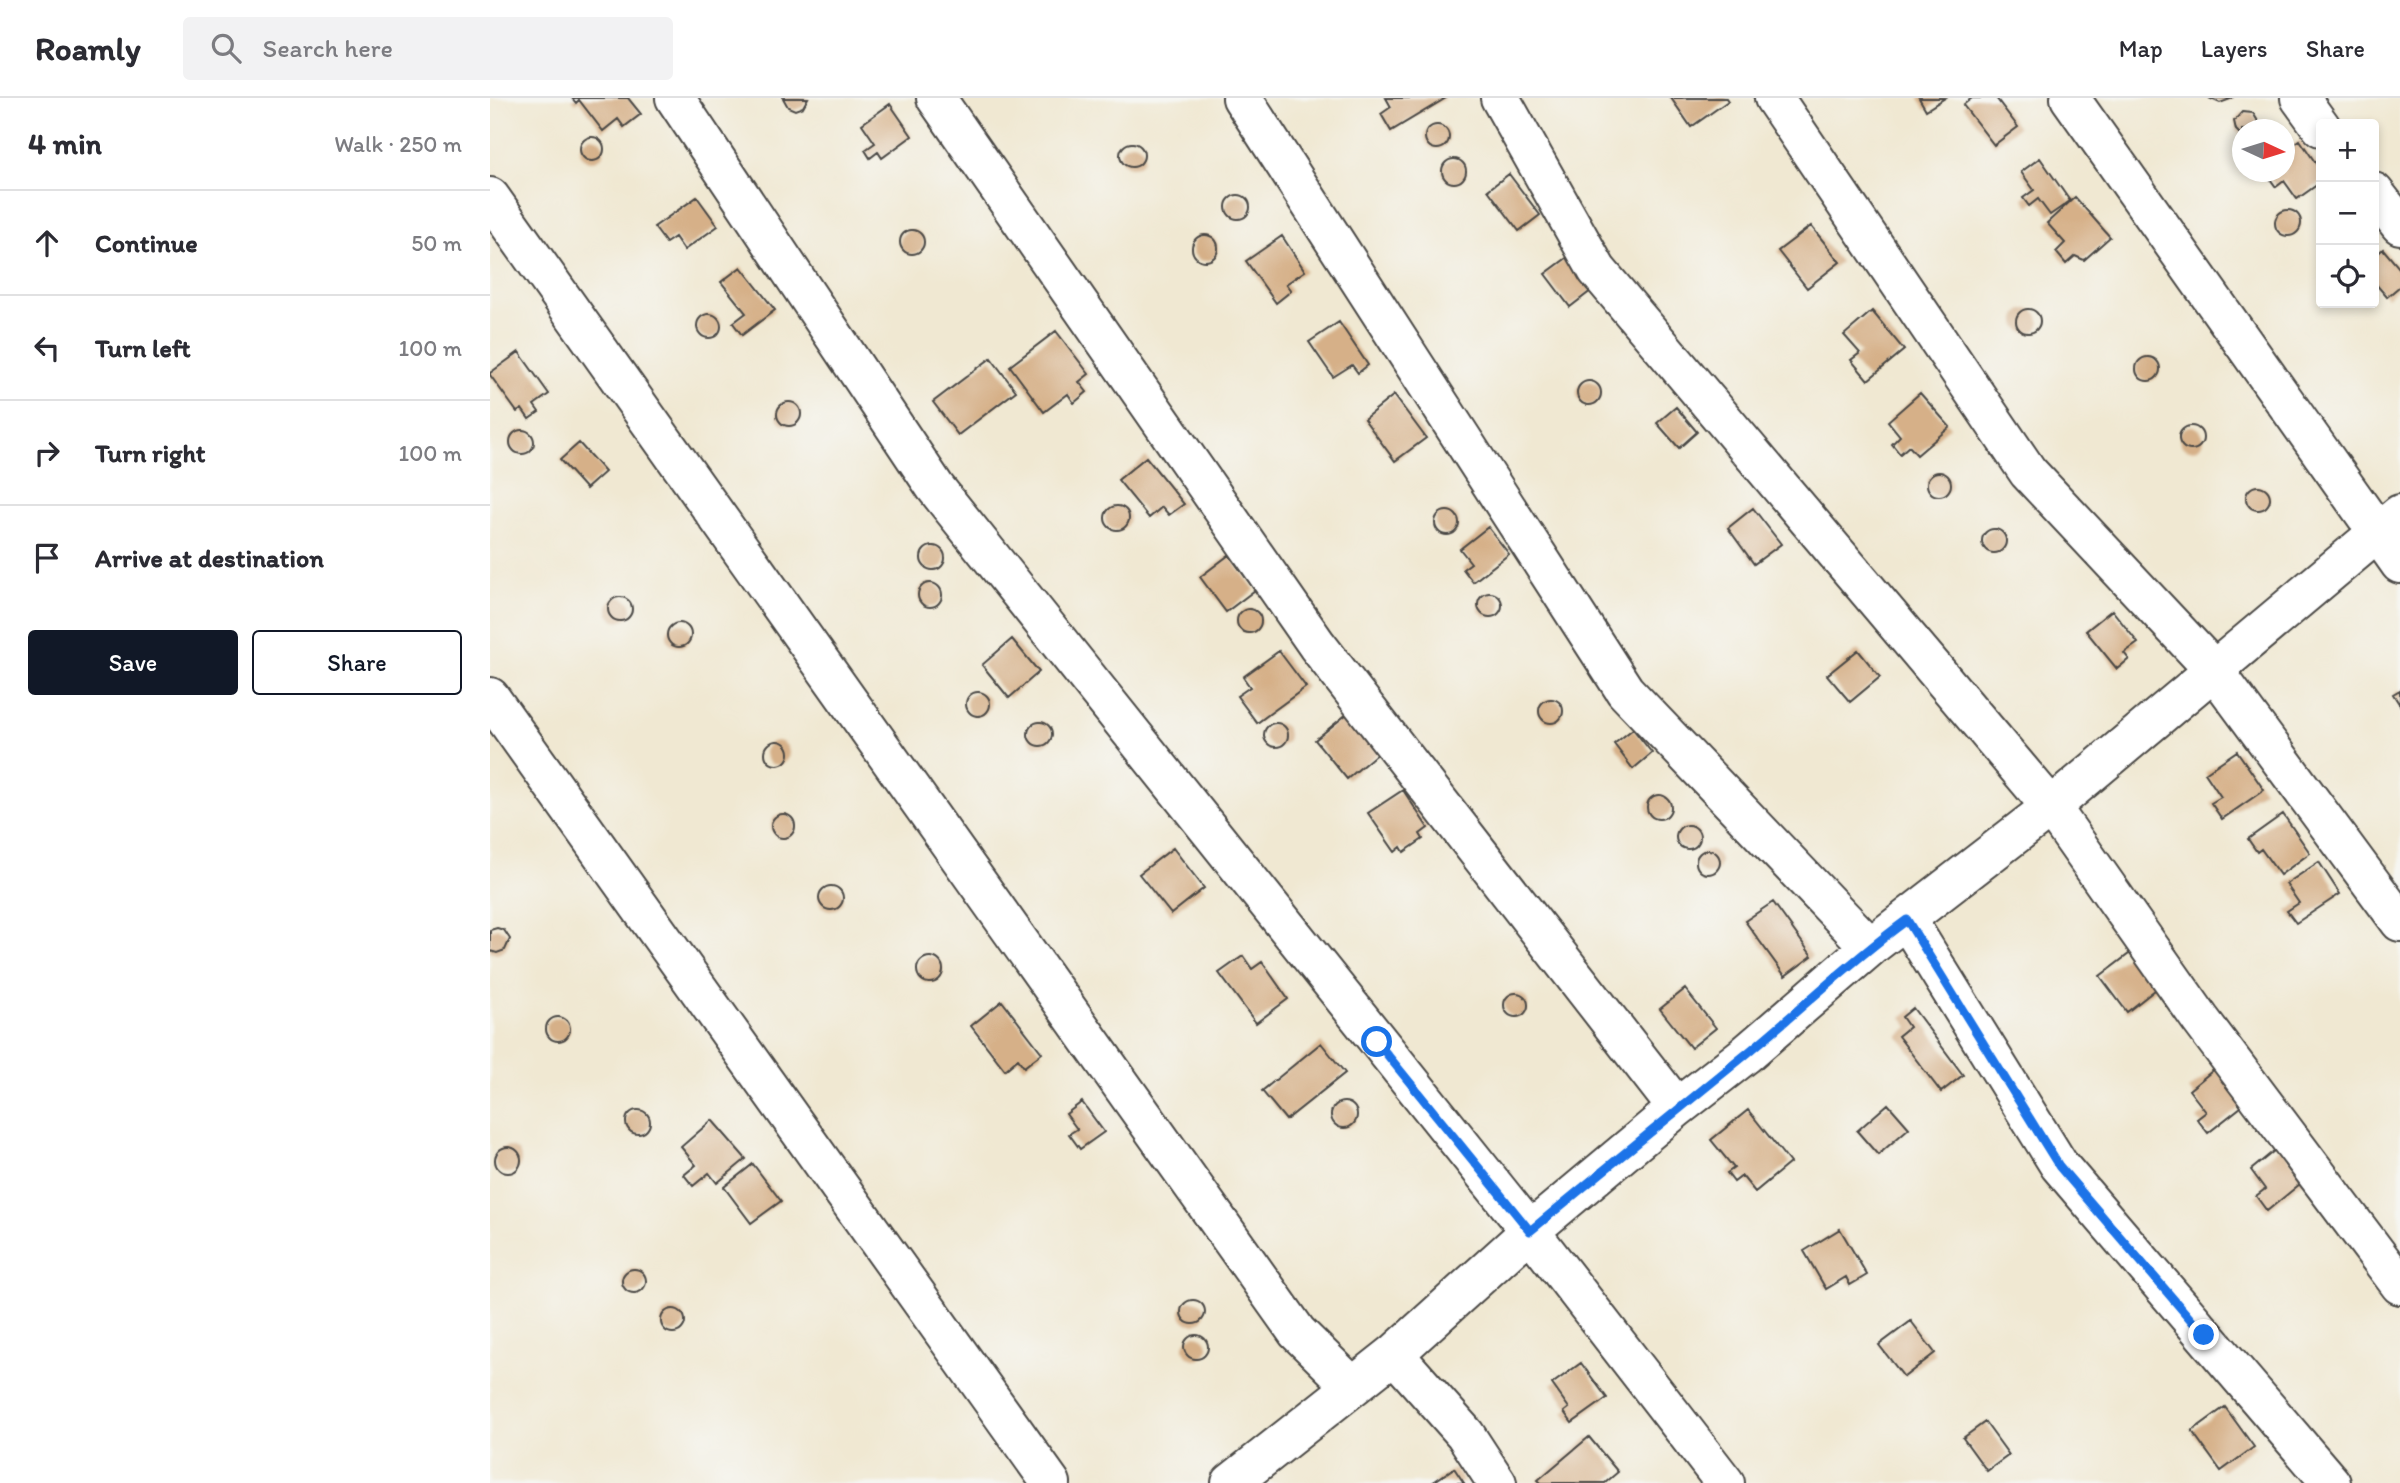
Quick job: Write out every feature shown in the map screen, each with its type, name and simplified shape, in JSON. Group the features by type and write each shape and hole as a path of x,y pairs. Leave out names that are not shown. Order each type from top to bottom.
{"street":[{"path":"675,98 934,487 1530,1231 1725,1483"},
{"path":"936,98 1317,645 1677,1108"},
{"path":"1242,98 1625,691 1870,947"},
{"path":"1500,98 1597,270 2051,807 2200,1019 2400,1285"},
{"path":"1774,98 2028,472 2214,670 2400,922"},
{"path":"2070,98 2388,523 2400,564"},
{"path":"2300,98 2316,120"},
{"path":"490,197 1297,1332 1352,1386"},
{"path":"2379,198 2400,225"},
{"path":"1250,1477 1352,1386 1394,1354 1530,1231 1745,1055 1870,947 2051,807 2388,523"},
{"path":"490,697 1051,1483"},
{"path":"1907,920 2059,1166 2331,1483"},
{"path":"1394,1354 1465,1434 1497,1483"}],"building":[{"path":"572,98 628,98 641,114 624,127 618,119 603,131 579,100 576,103"},
{"path":"783,98 808,98 803,107 795,110 788,107"},
{"path":"1386,98 1446,98 1391,131 1381,114 1391,107"},
{"path":"1671,98 1726,98 1728,101 1691,127"},
{"path":"1919,98 1945,98 1926,110"},
{"path":"1972,98 1996,98 2018,127 1994,145 1963,105"},
{"path":"2209,98 2233,98 2220,103"},
{"path":"890,104 912,136 882,158 878,152 870,158 865,150 875,143 862,124"},
{"path":"2242,112 2253,113 2257,119 2236,119"},
{"path":"1432,125 1442,125 1449,132 1449,142 1442,149 1432,149 1425,142 1425,132"},
{"path":"587,137 597,137 604,144 604,154 597,161 587,161 580,154 580,144"},
{"path":"2300,140 2316,164 2316,186 2297,199 2285,182 2295,182 2295,144"},
{"path":"1127,143 1137,143 1144,150 1144,160 1137,167 1127,167 1120,160 1120,150"},
{"path":"2040,158 2070,201 2050,215 2038,199 2029,206 2023,198 2034,190 2021,172"},
{"path":"1454,159 1463,162 1466,171 1463,180 1454,183 1445,180 1442,171 1445,162"},
{"path":"1509,174 1540,215 1519,231 1488,190"},
{"path":"1233,195 1243,195 1250,202 1250,212 1243,219 1233,219 1226,212 1226,202"},
{"path":"697,197 718,226 684,250 675,237 666,243 654,227"},
{"path":"2075,197 2110,237 2084,260 2075,256 2066,264 2056,252 2065,243 2047,223"},
{"path":"2288,210 2297,214 2301,223 2297,232 2288,236 2279,232 2275,223 2279,214"},
{"path":"1811,226 1840,262 1807,288 1778,251"},
{"path":"912,230 921,233 924,242 921,251 912,254 903,251 900,242 903,233"},
{"path":"1205,235 1214,239 1218,248 1214,257 1205,261 1196,257 1192,248 1196,239"},
{"path":"1282,236 1305,271 1286,284 1291,291 1276,303 1246,261"},
{"path":"2383,249 2400,269 2400,286 2387,297 2379,288 2379,253"},
{"path":"1568,257 1592,290 1570,307 1545,274"},
{"path":"741,267 775,310 742,335 733,323 746,313 721,282"},
{"path":"2023,309 2033,309 2040,316 2040,326 2033,333 2023,333 2016,326 2016,316"},
{"path":"1872,311 1904,350 1868,380 1851,360 1860,353 1844,335"},
{"path":"709,314 718,317 721,326 718,335 709,338 700,335 697,326 700,317"},
{"path":"1339,322 1368,365 1358,373 1352,365 1333,377 1309,342"},
{"path":"1056,331 1089,374 1079,382 1087,392 1074,403 1068,394 1044,412 1010,366"},
{"path":"519,352 549,394 534,405 539,412 529,419 522,409 517,412 490,375"},
{"path":"2143,357 2153,357 2160,364 2160,374 2153,381 2143,381 2136,374 2136,364"},
{"path":"991,358 1016,391 958,435 933,402"},
{"path":"1589,381 1598,384 1601,393 1598,402 1589,405 1580,402 1577,393 1580,384"},
{"path":"1920,393 1950,427 1917,455 1909,446 1900,454 1892,444 1900,436 1888,421"},
{"path":"1394,395 1426,438 1395,461 1364,419"},
{"path":"784,402 794,402 801,409 801,419 794,426 784,426 777,419 777,409"},
{"path":"1676,407 1697,432 1679,448 1657,423"},
{"path":"2186,426 2196,426 2203,433 2203,443 2196,450 2186,450 2179,443 2179,433"},
{"path":"517,430 527,430 534,437 534,447 527,454 517,454 510,447 510,437"},
{"path":"579,443 605,472 586,489 560,460"},
{"path":"1146,457 1184,504 1169,515 1162,507 1149,518 1118,480"},
{"path":"1939,472 1948,475 1951,484 1948,493 1939,496 1930,493 1927,484 1930,475"},
{"path":"2253,486 2263,486 2270,493 2270,503 2263,510 2253,510 2246,503 2246,493"},
{"path":"1112,506 1122,506 1129,513 1129,523 1122,530 1112,530 1105,523 1105,513"},
{"path":"1753,508 1781,544 1754,564 1728,528"},
{"path":"1442,511 1452,511 1459,518 1459,528 1452,535 1442,535 1435,528 1435,518"},
{"path":"1488,527 1509,554 1473,582 1463,569 1471,563 1460,549"},
{"path":"1994,529 2003,532 2006,541 2003,550 1994,553 1985,550 1982,541 1985,532"},
{"path":"928,546 938,546 945,553 945,563 938,570 928,570 921,563 921,553"},
{"path":"1229,555 1255,590 1226,612 1200,577"},
{"path":"925,583 935,583 942,590 942,600 935,607 925,607 918,600 918,590"},
{"path":"1485,593 1495,593 1502,600 1502,610 1495,617 1485,617 1478,610 1478,600"},
{"path":"615,597 625,597 632,604 632,614 625,621 615,621 608,614 608,604"},
{"path":"1244,609 1254,609 1261,616 1261,626 1254,633 1244,633 1237,626 1237,616"},
{"path":"2112,610 2138,643 2124,653 2129,659 2117,669 2086,631"},
{"path":"679,623 688,626 691,635 688,644 679,647 670,644 667,635 670,626"},
{"path":"1012,639 1039,672 1009,698 982,665"},
{"path":"1858,650 1880,677 1850,702 1827,675"},
{"path":"1279,651 1306,687 1257,723 1237,696 1250,687 1243,677"},
{"path":"2400,690 2400,705 2393,694"},
{"path":"973,692 983,692 990,699 990,709 983,716 973,716 966,709 966,699"},
{"path":"1546,699 1556,699 1563,706 1563,716 1556,723 1546,723 1539,716 1539,706"},
{"path":"1347,714 1379,752 1347,779 1315,740"},
{"path":"1035,722 1045,722 1052,729 1052,739 1045,746 1035,746 1028,739 1028,729"},
{"path":"1276,723 1285,726 1288,735 1285,744 1276,747 1267,744 1264,735 1267,726"},
{"path":"1633,729 1652,753 1633,769 1614,744"},
{"path":"772,741 782,741 789,748 789,758 782,765 772,765 765,758 765,748"},
{"path":"2237,751 2264,790 2222,819 2211,803 2221,797 2205,773"},
{"path":"1403,790 1428,828 1420,834 1423,839 1404,852 1401,847 1395,852 1368,813"},
{"path":"1654,795 1664,795 1671,802 1671,812 1664,819 1654,819 1647,812 1647,802"},
{"path":"778,814 788,814 795,821 795,831 788,838 778,838 771,831 771,821"},
{"path":"2283,814 2310,853 2280,875 2261,849 2257,852 2248,839"},
{"path":"1688,825 1697,828 1700,837 1697,846 1688,849 1679,846 1676,837 1679,828"},
{"path":"1173,848 1204,888 1171,914 1139,874"},
{"path":"1708,850 1717,853 1720,862 1717,871 1708,874 1699,871 1696,862 1699,853"},
{"path":"2319,862 2340,894 2296,923 2287,911 2299,903 2286,884"},
{"path":"826,886 836,886 843,893 843,903 836,910 826,910 819,903 819,893"},
{"path":"1773,902 1812,956 1785,976 1745,921"},
{"path":"490,930 504,930 510,939 505,950 497,953 490,951"},
{"path":"2133,951 2160,986 2127,1012 2100,976"},
{"path":"1243,956 1252,969 1262,962 1288,999 1256,1023 1219,973"},
{"path":"930,957 939,961 943,970 939,979 930,983 921,979 917,970 921,961"},
{"path":"1685,989 1716,1028 1691,1048 1660,1009"},
{"path":"1511,993 1521,993 1528,1000 1528,1010 1521,1017 1511,1017 1504,1010 1504,1000"},
{"path":"1002,1001 1042,1053 1024,1067 1018,1059 1005,1070 971,1026"},
{"path":"1913,1008 1963,1075 1941,1092 1898,1036 1909,1027 1902,1017"},
{"path":"558,1017 567,1020 570,1029 567,1038 558,1041 549,1038 546,1029 549,1020"},
{"path":"1321,1043 1345,1073 1286,1120 1262,1091"},
{"path":"2222,1063 2251,1099 2208,1133 2197,1119 2206,1112 2189,1090"},
{"path":"1082,1102 1104,1132 1080,1149 1069,1134 1077,1129 1066,1114"},
{"path":"1344,1102 1353,1106 1357,1115 1353,1124 1344,1128 1335,1124 1331,1115 1335,1106"},
{"path":"1888,1104 1909,1128 1878,1155 1857,1131"},
{"path":"638,1110 647,1113 650,1122 647,1131 638,1134 629,1131 626,1122 629,1113"},
{"path":"1748,1110 1790,1163 1755,1192 1742,1176 1734,1182 1727,1173 1734,1168 1711,1140"},
{"path":"712,1120 746,1159 717,1183 709,1173 693,1186 684,1175 696,1165 681,1147"},
{"path":"2280,1146 2306,1179 2267,1211 2256,1196 2265,1189 2251,1170"},
{"path":"508,1147 517,1151 521,1160 517,1169 508,1173 499,1169 495,1160 499,1151"},
{"path":"753,1164 781,1201 751,1223 724,1187"},
{"path":"1840,1229 1867,1275 1850,1285 1846,1277 1826,1289 1804,1251"},
{"path":"634,1269 643,1272 646,1281 643,1290 634,1293 625,1290 622,1281 625,1272"},
{"path":"1193,1300 1202,1303 1205,1312 1202,1321 1193,1324 1184,1321 1181,1312 1184,1303"},
{"path":"668,1309 678,1309 685,1316 685,1326 678,1333 668,1333 661,1326 661,1316"},
{"path":"1911,1321 1935,1353 1904,1377 1879,1345"},
{"path":"1191,1335 1201,1335 1208,1342 1208,1352 1201,1359 1191,1359 1184,1352 1184,1342"},
{"path":"1581,1363 1607,1398 1572,1423 1564,1412 1569,1408 1552,1384"},
{"path":"2225,1407 2254,1447 2221,1471 2192,1431"},
{"path":"1985,1422 2009,1455 1987,1471 1963,1438"},
{"path":"1589,1437 1618,1472 1605,1483 1541,1483 1538,1480"},
{"path":"1454,1468 1464,1483 1432,1483"}],"route":[{"path":"1377,1042 1530,1231 1745,1055 1870,947 1907,920 2059,1166 2204,1335"}]}
